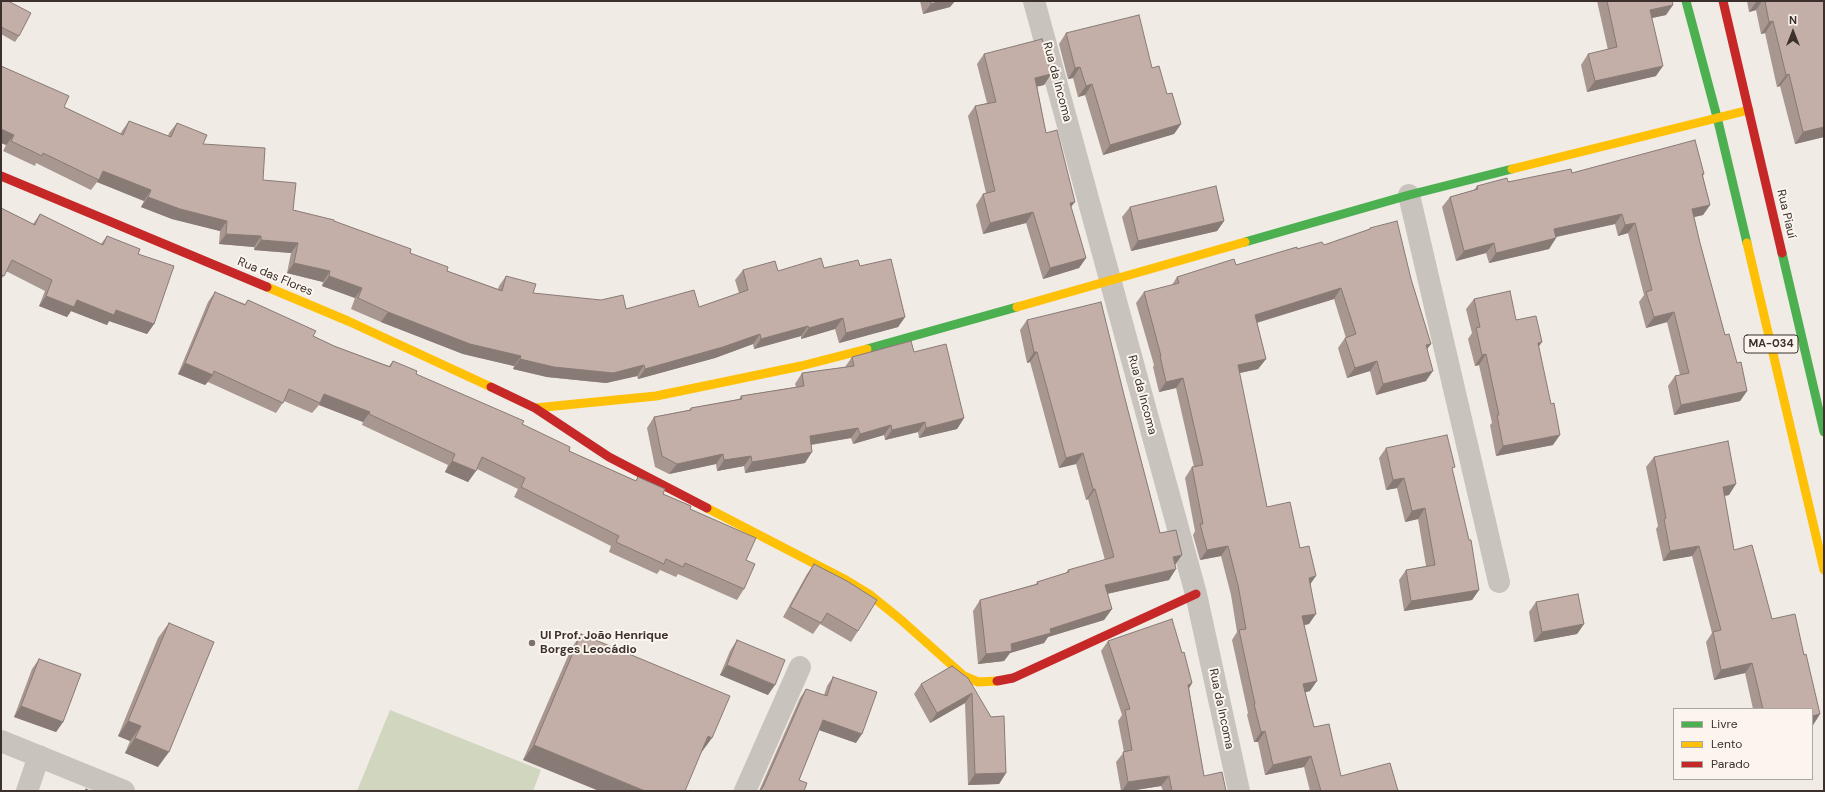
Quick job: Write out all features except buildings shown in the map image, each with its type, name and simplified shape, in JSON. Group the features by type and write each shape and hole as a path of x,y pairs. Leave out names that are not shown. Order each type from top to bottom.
{"street":[{"name":"Rua da Incoma","path":"1034,1 1196,594 1239,791"},
{"name":"MA-034","path":"1686,1 1717,117 1824,570"},
{"name":"Rua Piauí","path":"1722,1 1824,432"},
{"path":"535,408 656,396 801,366 1111,281 1410,195 1749,110"},
{"name":"Rua das Flores","path":"1,176 348,321 535,408 609,457 846,580 869,594 900,619 950,665 964,676 978,682 992,682 1013,678 1196,594"},
{"path":"1410,195 1499,582"},
{"path":"745,791 800,666"},
{"path":"1,741 124,791"},
{"path":"27,791 39,756"}],"green space":[{"path":"390,710 541,770 533,791 357,791"}],"traffic: fast":[{"path":"1686,1 1717,117 1747,243"},
{"path":"1245,242 1409,195 1512,169"},
{"path":"1782,253 1824,432"},
{"path":"867,349 1017,307"}],"traffic: slow":[{"path":"1512,169 1749,110"},
{"path":"1017,307 1245,242"},
{"path":"1747,243 1824,570"},
{"path":"267,287 348,321 491,387"},
{"path":"535,408 656,396 801,366 867,349"},
{"path":"707,508 846,580 869,594 900,619 964,676 978,682 997,681"}],"traffic: jam":[{"path":"1723,1 1782,253"},
{"path":"1,176 267,287"},
{"path":"491,387 535,408 609,457 707,508"},
{"path":"997,681 1013,678 1196,594"}],"place":[{"name":"UI Prof. João Henrique Borges Leocádio","path":"532,643"}]}
